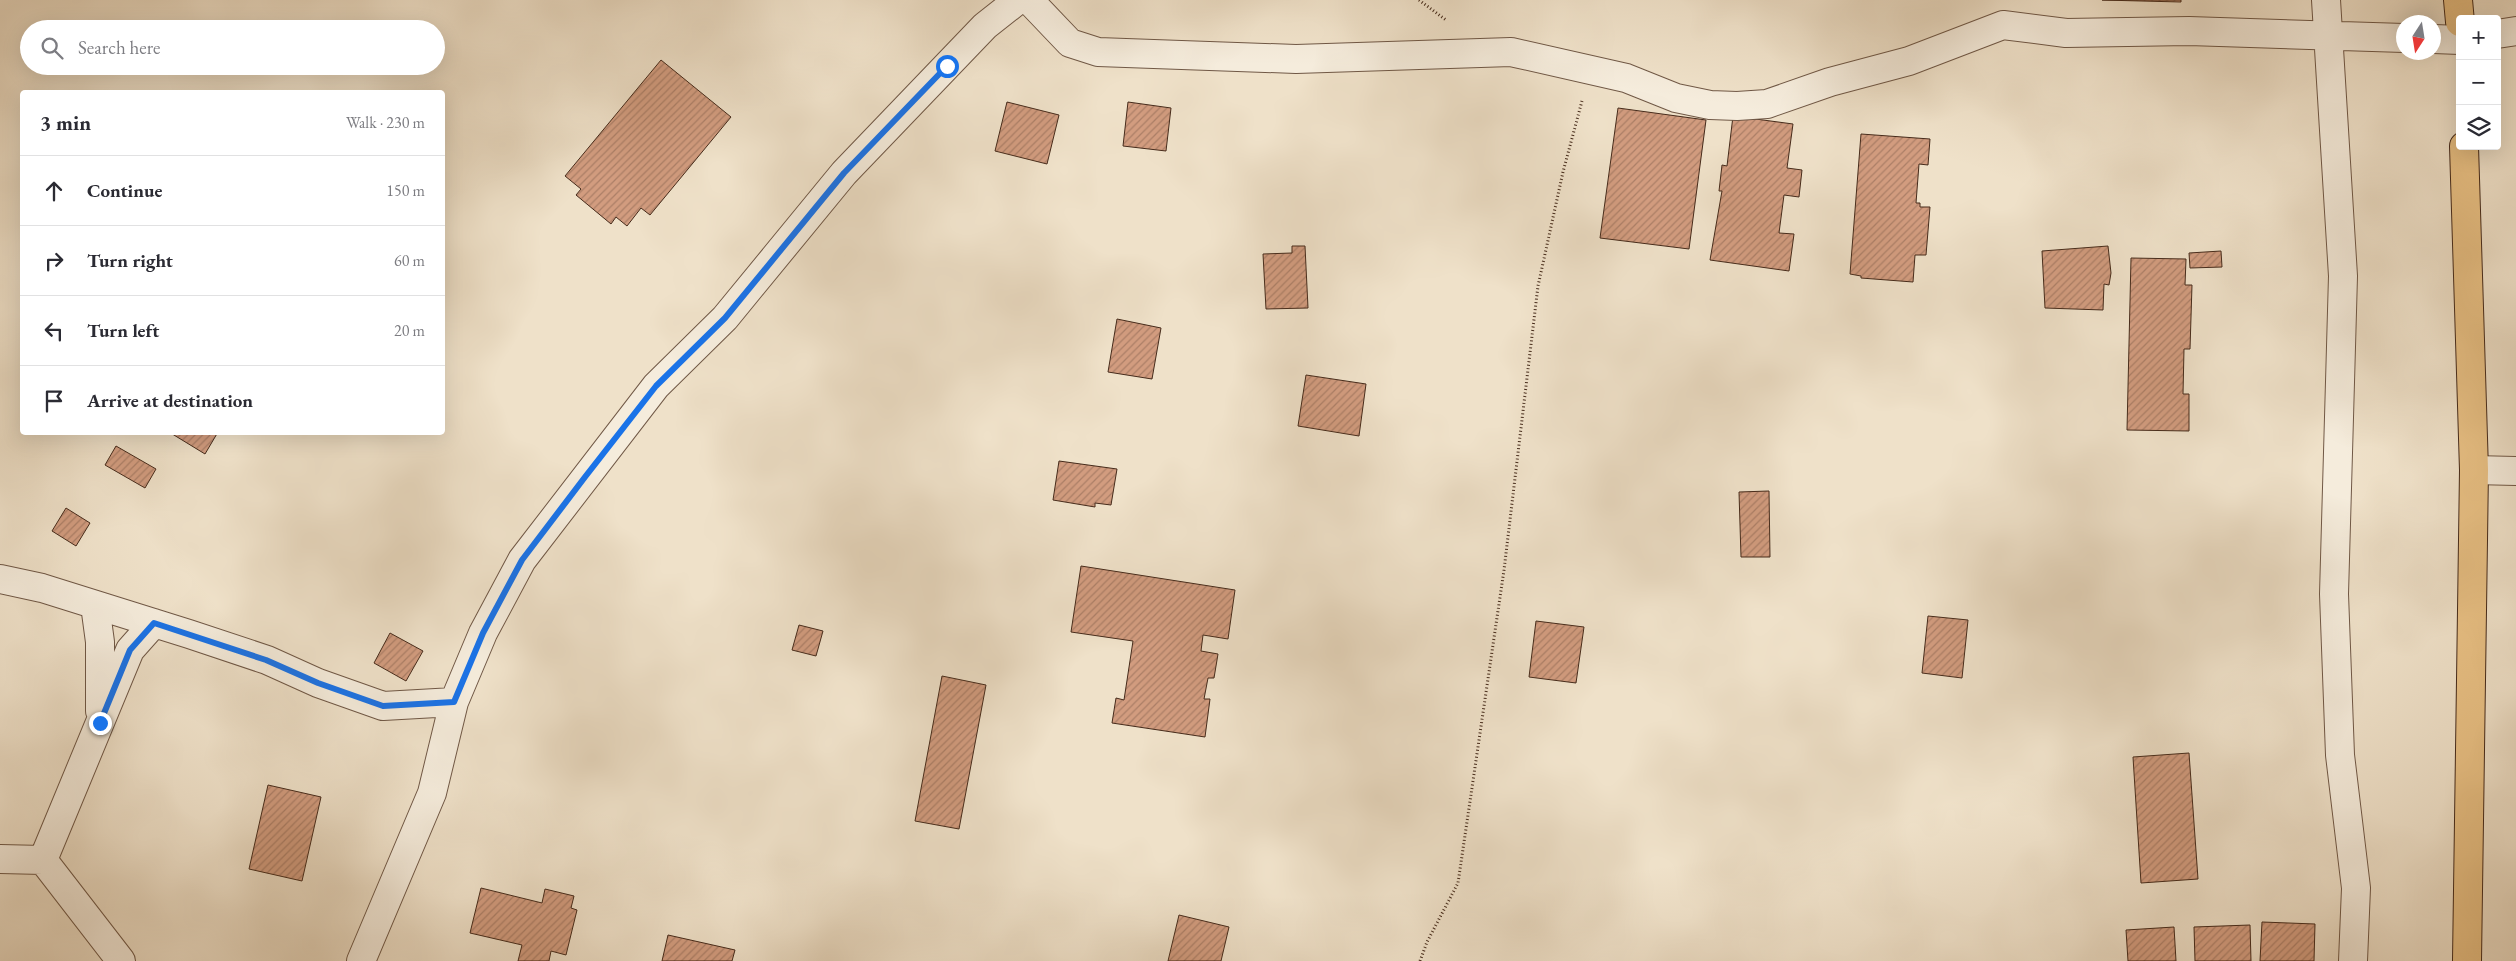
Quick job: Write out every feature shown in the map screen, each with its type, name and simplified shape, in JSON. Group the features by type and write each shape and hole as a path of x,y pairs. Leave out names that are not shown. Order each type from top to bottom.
{"main road":[{"path":"2458,0 2459,15"},
{"path":"2464,150 2474,470 2467,961"}],"street":[{"path":"361,961 432,793 454,702 483,633 522,560 656,386 725,318 844,173 985,26 1018,0"},
{"path":"1029,0 1070,43 1098,52 1296,59 1511,52 1626,78 1676,98 1710,105 1737,106 1767,104 1830,82 1910,61 2003,25 2066,32 2188,31 2396,38"},
{"path":"2326,0 2343,276 2334,594 2340,755 2356,888 2353,961"},
{"path":"2501,33 2516,31"},
{"path":"2441,39 2456,40"},
{"path":"2474,470 2516,471"},
{"path":"0,579 42,588 266,660 318,683 383,706 454,702"},
{"path":"95,605 100,642 100,723"},
{"path":"44,860 130,650 154,623"},
{"path":"0,859 44,860"},
{"path":"44,860 120,961"}],"path":[{"path":"1420,961 1427,942 1458,883 1504,570 1538,286 1563,172 1591,69"}],"building":[{"path":"2102,0 2181,0 2181,2"},
{"path":"661,60 731,117 650,215 641,208 627,226 616,217 611,224 576,195 581,189 565,176"},
{"path":"1007,102 1059,115 1047,164 995,151"},
{"path":"1128,102 1171,108 1166,151 1123,146"},
{"path":"1618,108 1706,120 1689,249 1600,238"},
{"path":"1733,116 1793,124 1787,168 1802,170 1799,197 1784,195 1779,233 1794,234 1789,271 1710,260 1722,191 1719,191 1722,165 1727,166"},
{"path":"1861,134 1930,139 1928,165 1919,164 1916,203 1920,203 1920,207 1930,207 1926,255 1915,255 1913,282 1861,278 1861,276 1850,274"},
{"path":"1292,246 1305,246 1308,308 1266,309 1263,254 1292,253"},
{"path":"2108,246 2111,273 2109,285 2104,284 2103,310 2045,308 2042,251"},
{"path":"2221,251 2222,267 2190,268 2189,253"},
{"path":"2131,258 2186,259 2185,285 2192,285 2190,349 2184,349 2183,394 2189,394 2189,431 2127,430"},
{"path":"1117,319 1161,328 1152,379 1108,372"},
{"path":"1306,375 1366,384 1359,436 1298,426"},
{"path":"174,435 216,435 205,454"},
{"path":"116,446 156,469 145,488 105,465"},
{"path":"1059,461 1117,469 1111,505 1095,503 1095,507 1053,500"},
{"path":"1769,491 1770,557 1741,557 1739,492"},
{"path":"66,508 90,523 76,546 52,531"},
{"path":"1081,566 1235,590 1228,639 1203,635 1201,651 1218,654 1214,678 1208,678 1204,699 1210,699 1205,737 1112,723 1116,698 1124,700 1133,641 1071,632"},
{"path":"1928,616 1968,620 1962,678 1922,673"},
{"path":"1536,621 1584,627 1576,683 1529,677"},
{"path":"799,625 823,631 816,656 792,650"},
{"path":"390,633 423,651 406,681 374,663"},
{"path":"942,676 986,685 959,829 915,821"},
{"path":"2189,753 2198,879 2141,883 2133,757"},
{"path":"268,785 321,797 302,881 249,869"},
{"path":"481,888 542,903 545,889 574,896 571,908 577,910 566,955 551,951 549,961 518,961 522,945 470,933"},
{"path":"1179,915 1229,927 1221,961 1168,961"},
{"path":"2262,922 2315,924 2314,961 2260,961"},
{"path":"2250,925 2251,961 2195,961 2194,927"},
{"path":"2174,927 2176,961 2128,961 2126,930"},
{"path":"668,935 735,950 732,961 662,961"}],"route":[{"path":"100,723 130,650 154,623 266,660 318,683 383,706 426,702 454,702 483,633 522,560 585,477 656,386 725,318 844,173 947,66"}]}
